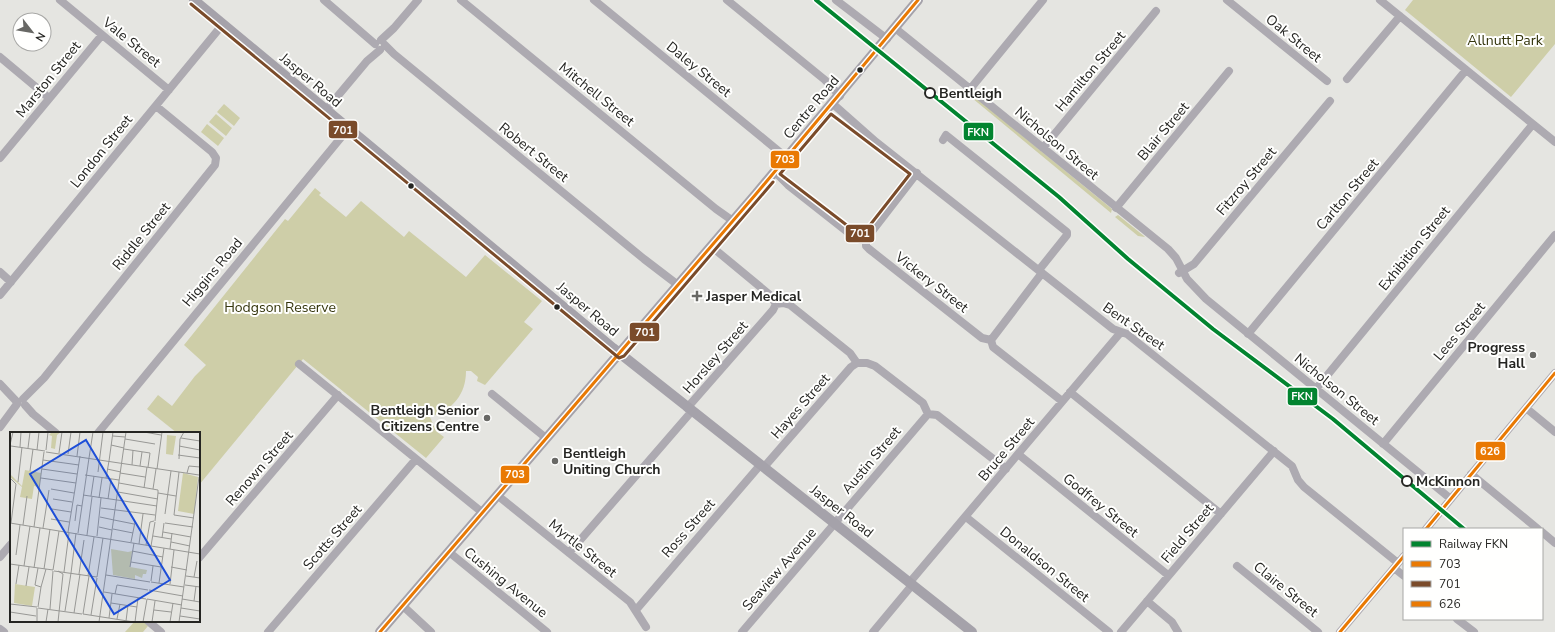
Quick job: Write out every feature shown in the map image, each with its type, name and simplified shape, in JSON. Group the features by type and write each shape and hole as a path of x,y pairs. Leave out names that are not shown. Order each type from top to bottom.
{"main road":[{"name":"Jasper Road","path":"194,0 620,353 972,632"},
{"name":"Centre Road","path":"380,632 712,247 918,0"}],"street":[{"name":"Vale Street","path":"60,0 169,90"},
{"name":"Robert Street","path":"324,0 367,35 394,54 677,287"},
{"path":"326,110 418,0"},
{"name":"Mitchell Street","path":"461,0 732,223"},
{"name":"Daley Street","path":"594,0 787,158"},
{"path":"727,0 841,94"},
{"path":"836,0 866,24 884,42"},
{"path":"971,88 1043,0"},
{"name":"Oak Street","path":"1226,0 1327,81"},
{"path":"1380,0 1555,142"},
{"name":"Hamilton Street","path":"1043,148 1156,11"},
{"path":"1347,79 1400,16"},
{"name":"London Street","path":"0,295 223,24"},
{"name":"Nicholson Street","path":"897,27 1161,245 1181,272 1186,284 1451,499"},
{"name":"Marston Street","path":"0,158 102,35"},
{"path":"0,58 49,98"},
{"name":"Carlton Street","path":"1248,334 1466,70"},
{"name":"Blair Street","path":"1116,208 1229,71"},
{"name":"Fitzroy Street","path":"1181,272 1194,264 1330,101"},
{"name":"Riddle Street","path":"0,427 32,391 215,165 216,158 212,152 156,106"},
{"name":"Bent Street","path":"831,106 1113,329 1128,334 1294,467 1298,480 1304,487 1396,566 1403,575"},
{"name":"Exhibition Street","path":"1316,389 1532,124"},
{"name":"Higgins Road","path":"99,432 348,129"},
{"path":"943,140 946,136 1067,232 1067,235 991,340"},
{"path":"774,174 854,237 861,240 866,239 917,173"},
{"name":"Lees Street","path":"1383,444 1555,235"},
{"name":"Vickery Street","path":"866,239 866,246 982,338 991,340 993,347 1062,401"},
{"path":"712,247 770,295 776,304 783,303 790,305 850,353 857,363 867,363 875,366 923,403 928,414 932,413 938,416 1006,469"},
{"path":"0,272 11,282"},
{"name":"Horsley Street","path":"569,553 773,310 776,304"},
{"name":"Bruce Street","path":"872,632 1018,454 1121,332"},
{"name":"Hayes Street","path":"762,465 851,367 857,363"},
{"path":"299,364 482,513"},
{"path":"1428,527 1555,373"},
{"path":"0,384 55,432"},
{"path":"1070,392 1221,514"},
{"path":"492,394 546,438"},
{"name":"Renown Street","path":"200,556 338,395"},
{"path":"1526,408 1555,432"},
{"name":"Austin Street","path":"835,523 928,414"},
{"name":"Field Street","path":"1121,632 1274,451"},
{"name":"Godfrey Street","path":"1018,454 1168,575"},
{"name":"Scotts Street","path":"268,632 416,459"},
{"name":"Ross Street","path":"636,610 762,465"},
{"path":"1471,474 1537,528"},
{"name":"Myrtle Street","path":"497,495 630,602 646,627"},
{"name":"Donaldson Street","path":"966,517 1109,632"},
{"name":"Seaview Avenue","path":"742,632 835,523"},
{"path":"1543,533 1555,543"},
{"path":"0,557 10,545"},
{"name":"Cushing Avenue","path":"449,552 547,632"},
{"path":"1340,632 1403,557"},
{"name":"Claire Street","path":"1237,566 1318,632"},
{"path":"1147,601 1172,622 1178,632"},
{"path":"402,606 431,632"},
{"path":"1458,620 1474,632"},
{"path":"149,622 161,632"},
{"path":"0,629 4,632"}],"green space":[{"name":"Allnutt Park","path":"1413,0 1555,0 1555,44 1511,97 1405,10"},
{"path":"974,96 1112,209 1111,213 972,98"},
{"path":"224,104 240,118 234,126 217,112"},
{"path":"216,114 232,128 226,136 209,122"},
{"path":"207,124 224,138 218,146 201,132"},
{"name":"Hodgson Reserve","path":"315,188 321,193 319,195 346,217 361,201 404,237 409,231 466,277 485,255 542,301 524,322 533,329 485,385 477,381 478,377 471,371 466,371 464,387 457,400 445,410 430,417 436,431 444,437 426,458 303,359 200,484 200,432 176,432 147,409 158,395 172,406 195,376 206,365 184,345 285,219 288,221"},
{"path":"1118,215 1145,237 1138,236 1115,217"},
{"path":"134,622 144,622 148,626 143,632 125,632"}],"rail line":[{"name":"FKN","path":"816,0 1059,197 1128,259 1213,329 1333,419 1463,528"}],"transit line":[{"name":"703","path":"380,632 756,194 918,0"},
{"name":"701","path":"191,4 619,358 624,356 773,182"},
{"name":"701","path":"831,114 910,174 863,234 857,233 780,174 831,114"},
{"name":"626","path":"1427,528 1555,373"},
{"name":"626","path":"1340,632 1403,557"}],"place":[{"name":"Bentleigh","path":"930,93"},
{"name":"Jasper Medical","path":"697,296"},
{"name":"Progress Hall","path":"1533,355"},
{"name":"Bentleigh Senior Citizens Centre","path":"487,418"},
{"name":"Bentleigh Uniting Church","path":"555,461"},
{"name":"McKinnon","path":"1407,481"}]}
